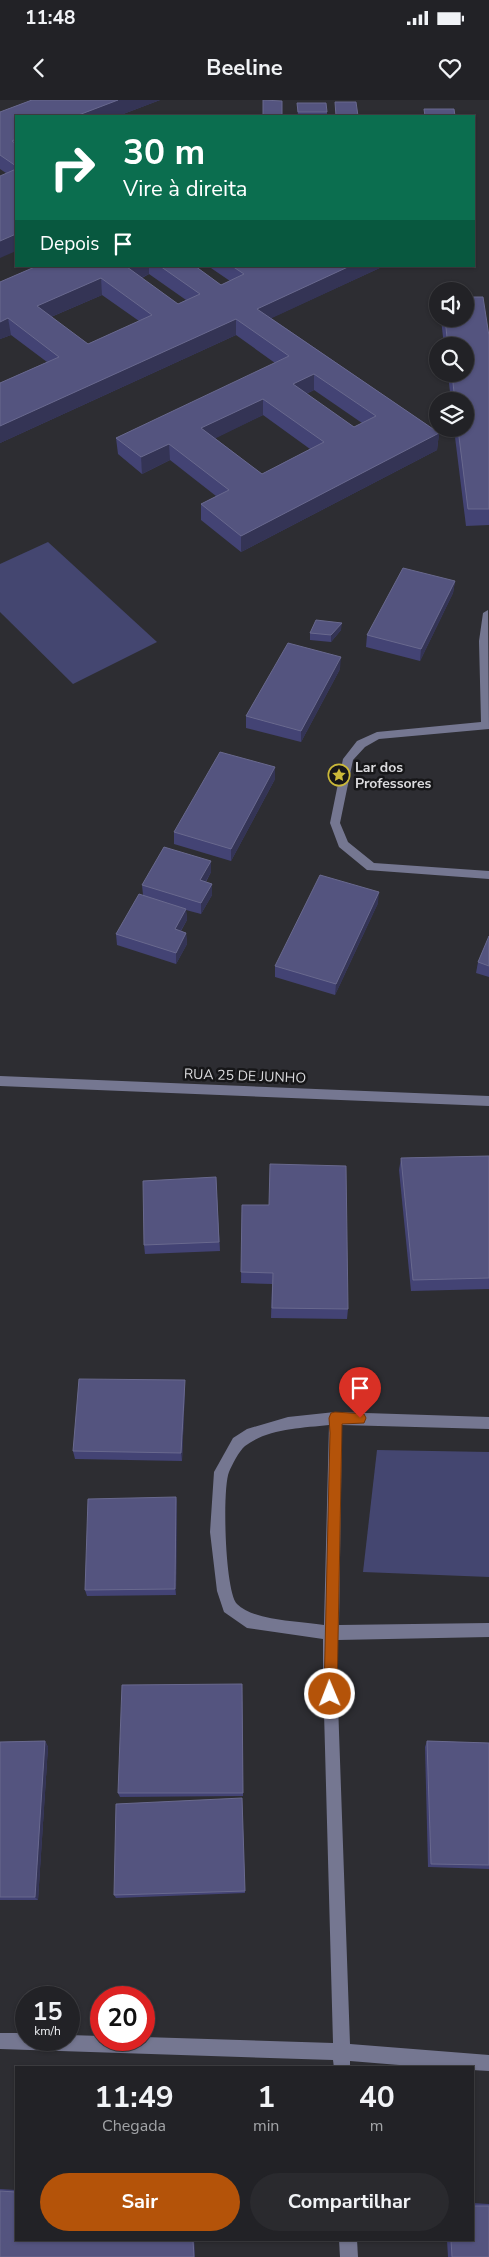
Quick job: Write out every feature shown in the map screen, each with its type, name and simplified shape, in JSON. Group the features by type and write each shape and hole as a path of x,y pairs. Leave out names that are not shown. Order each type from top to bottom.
{"street":[{"path":"488,613 484,641 488,725 376,736 361,744 348,759 335,823 343,844 371,867 489,875"},
{"name":"RUA 25 DE JUNHO","path":"0,1081 489,1101"},
{"path":"489,1423 335,1418 288,1423 252,1434 238,1442 221,1472 217,1532 224,1591 229,1607 247,1621 331,1633 489,1630"},
{"path":"335,1418 330,1685 342,2060"},
{"path":"0,2041 342,2060 489,2063"},
{"path":"348,2241 349,2257"}],"shaded area":[{"path":"48,542 157,642 73,684 0,612 0,564"},
{"path":"377,1450 489,1452 489,1577 363,1572"}],"building":[{"path":"32,100 118,100 79,115 15,115 15,140 12,141 15,143 15,165 0,155 0,112"},
{"path":"263,100 282,101 282,115 263,115"},
{"path":"335,102 356,102 358,115 336,115"},
{"path":"297,103 326,103 327,112 298,112"},
{"path":"424,109 454,109 455,115 425,115"},
{"path":"15,169 15,234 0,241 0,176"},
{"path":"35,267 127,267 178,304 200,294 161,267 196,267 221,285 244,274 234,267 348,267 257,309 429,426 429,437 431,437 241,536 201,504 229,490 169,444 141,457 116,438 289,356 236,319 0,426 0,383 59,357 8,318 0,322 0,282","holes":["101,278 152,315 88,344 37,306","314,374 376,416 354,427 293,384","263,399 324,442 262,474 201,428"]},
{"path":"474,297 483,297 489,336 489,509 468,509 459,437 474,437 474,392 454,392 453,382 474,382 474,337 447,337 446,327 474,327"},
{"path":"403,568 455,581 421,649 367,635"},
{"path":"316,620 342,623 331,635 310,633"},
{"path":"288,643 341,657 301,731 246,716"},
{"path":"220,752 275,767 231,849 174,832"},
{"path":"164,847 211,861 200,880 212,884 201,903 142,885"},
{"path":"320,875 379,892 336,984 275,966"},
{"path":"139,894 186,909 175,929 186,933 176,953 116,934"},
{"path":"489,936 489,966 478,962"},
{"path":"489,1156 489,1278 413,1280 401,1158"},
{"path":"270,1164 346,1166 348,1309 272,1308 273,1273 241,1272 242,1205 269,1205"},
{"path":"216,1177 219,1242 144,1245 143,1181"},
{"path":"79,1379 185,1380 181,1453 73,1451"},
{"path":"176,1497 175,1589 85,1590 88,1499"},
{"path":"242,1684 243,1793 118,1793 122,1685"},
{"path":"45,1741 35,1897 0,1897 0,1742"},
{"path":"427,1741 489,1743 489,1865 431,1864"},
{"path":"242,1798 245,1891 114,1895 116,1804"},
{"path":"0,2191 15,2192 15,2241 193,2241 194,2257 0,2257"},
{"path":"474,2206 489,2206 489,2257 452,2257 451,2241 474,2241"}],"place":[{"name":"Lar dos Professores","path":"339,775"}],"route":[{"path":"330,1694 335,1418 360,1418"}]}
